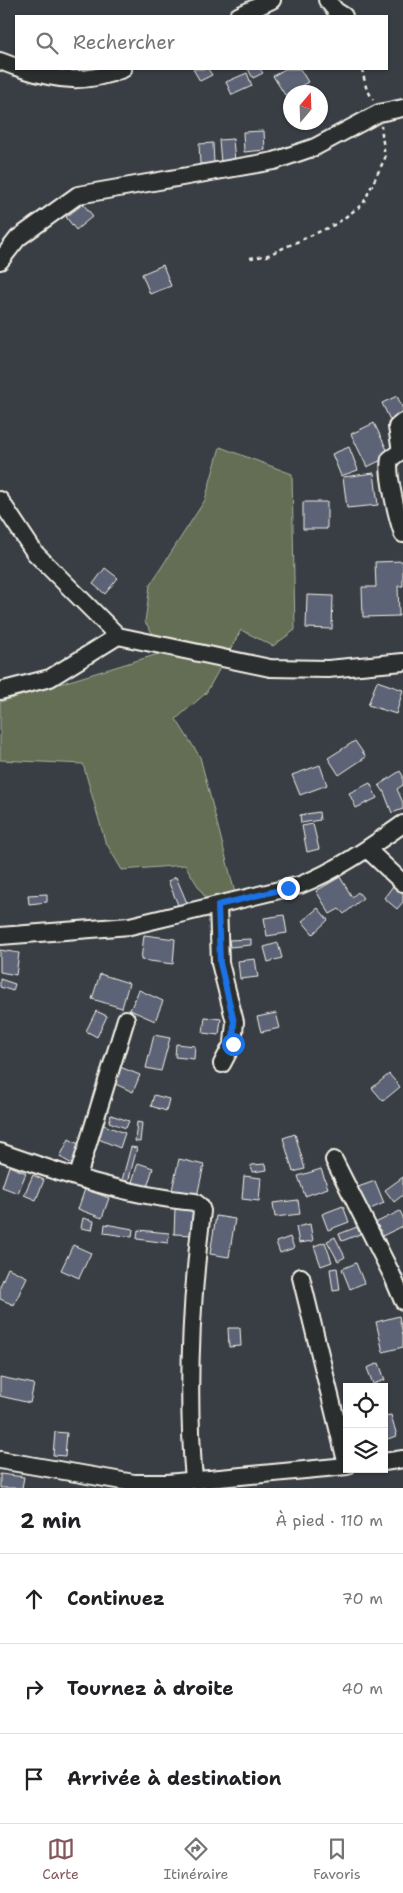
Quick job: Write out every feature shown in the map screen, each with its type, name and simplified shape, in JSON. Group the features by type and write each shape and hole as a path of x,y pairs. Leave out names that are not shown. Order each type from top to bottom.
{"street":[{"path":"240,15 272,0"},
{"path":"327,0 336,11 342,15"},
{"path":"0,61 15,67"},
{"path":"26,70 61,80 76,80 105,76 120,70"},
{"path":"0,261 18,238 78,195 274,161 315,146 379,113 403,108"},
{"path":"403,422 397,428 401,451 390,458 388,463 403,534"},
{"path":"0,500 35,553 118,636 270,668 328,669 403,662"},
{"path":"0,691 50,678 118,636"},
{"path":"0,936 130,926 288,888 319,878 367,849 403,824"},
{"path":"367,849 403,883"},
{"path":"218,905 220,963 234,1022 233,1044 222,1064"},
{"path":"78,1176 126,1019"},
{"path":"0,1152 133,1193 195,1202 200,1206 202,1211 193,1312 190,1375 190,1435 194,1480"},
{"path":"334,1160 392,1275 403,1301"},
{"path":"301,1277 343,1450"},
{"path":"0,1460 134,1483 167,1483 343,1466"},
{"path":"388,1462 403,1460"}],"path":[{"path":"250,258 266,256 336,224 363,204 385,158 379,113 366,87 362,70"}],"green space":[{"path":"220,447 292,474 295,630 273,646 241,630 206,693 176,719 200,757 235,893 206,899 185,865 122,870 105,841 83,764 0,760 0,702 165,652 145,622 150,585 205,500"}],"building":[{"path":"194,70 209,70 212,75 200,81"},
{"path":"249,70 261,70 263,73 253,78"},
{"path":"283,70 301,70 308,82 303,85 283,85 283,92 273,76"},
{"path":"247,73 252,86 232,95 226,82"},
{"path":"264,131 265,150 244,152 243,132"},
{"path":"233,139 235,161 221,163 219,140"},
{"path":"213,143 214,164 200,164 199,144"},
{"path":"83,204 93,216 76,230 66,217"},
{"path":"163,265 171,286 150,294 142,274"},
{"path":"397,396 403,409 403,414 390,420 382,403"},
{"path":"374,423 390,456 367,467 351,434"},
{"path":"349,447 358,470 341,476 332,454"},
{"path":"374,473 378,505 347,508 343,477"},
{"path":"303,502 327,502 327,529 303,529"},
{"path":"403,561 403,586 398,586 399,616 363,617 362,587 376,587 375,562"},
{"path":"105,568 118,578 105,594 93,584"},
{"path":"307,595 333,596 332,629 306,628"},
{"path":"377,681 403,690 396,714 368,705"},
{"path":"355,741 366,757 339,775 328,758"},
{"path":"320,765 327,785 300,795 292,775"},
{"path":"400,771 403,776 403,785 397,789 403,803 403,809 392,813 384,792 379,785"},
{"path":"370,783 377,798 356,808 349,793"},
{"path":"319,812 320,820 301,823 300,815"},
{"path":"313,824 319,849 307,852 302,826"},
{"path":"176,877 187,903 179,907 168,881"},
{"path":"340,877 352,897 358,892 363,898 344,914 339,909 330,914 316,891"},
{"path":"393,886 403,893 403,902 397,909 384,898"},
{"path":"47,894 47,902 29,904 28,895"},
{"path":"318,908 328,920 313,934 302,921"},
{"path":"284,915 287,933 267,936 264,918"},
{"path":"144,935 175,939 173,964 141,960"},
{"path":"251,939 251,945 230,947 229,940"},
{"path":"278,943 282,958 268,962 264,947"},
{"path":"0,950 19,953 16,975 0,972"},
{"path":"255,959 258,977 240,979 238,961"},
{"path":"100,974 129,983 122,1008 92,999"},
{"path":"0,979 15,984 13,991 0,987"},
{"path":"139,990 163,1001 155,1021 130,1010"},
{"path":"96,1011 107,1016 97,1037 86,1031"},
{"path":"276,1013 280,1028 261,1032 257,1017"},
{"path":"205,1017 221,1019 219,1035 203,1033"},
{"path":"154,1035 170,1038 161,1071 146,1068"},
{"path":"176,1044 195,1046 194,1059 175,1057"},
{"path":"120,1067 140,1075 133,1092 113,1083"},
{"path":"389,1074 400,1087 383,1101 372,1088"},
{"path":"154,1095 169,1099 166,1111 151,1106"},
{"path":"111,1115 129,1121 126,1128 109,1122"},
{"path":"137,1122 142,1123 140,1142 135,1141"},
{"path":"101,1124 125,1133 120,1148 96,1138"},
{"path":"295,1134 305,1169 293,1172 283,1138"},
{"path":"69,1139 82,1146 72,1164 60,1157"},
{"path":"131,1147 137,1148 127,1186 121,1184"},
{"path":"179,1159 204,1165 197,1196 172,1190"},
{"path":"138,1163 153,1168 147,1188 132,1182"},
{"path":"266,1164 267,1170 252,1172 251,1165"},
{"path":"9,1166 26,1173 18,1193 2,1187"},
{"path":"321,1169 328,1188 305,1196 298,1176"},
{"path":"33,1175 44,1180 36,1200 24,1195"},
{"path":"244,1176 261,1178 259,1201 242,1199"},
{"path":"403,1177 403,1195 394,1202 385,1190"},
{"path":"375,1181 384,1203 368,1210 358,1187"},
{"path":"85,1189 109,1198 102,1218 78,1209"},
{"path":"298,1200 300,1214 275,1217 273,1203"},
{"path":"343,1206 349,1222 328,1230 322,1214"},
{"path":"175,1208 195,1209 193,1235 174,1234"},
{"path":"400,1211 403,1217 403,1226 378,1238 371,1225"},
{"path":"216,1216 235,1219 229,1257 210,1254"},
{"path":"83,1218 94,1221 92,1230 81,1228"},
{"path":"105,1224 133,1229 132,1237 104,1233"},
{"path":"310,1224 313,1241 299,1243 296,1227"},
{"path":"357,1227 360,1234 342,1241 339,1234"},
{"path":"138,1230 169,1233 168,1243 137,1239"},
{"path":"290,1237 294,1248 280,1253 276,1242"},
{"path":"335,1237 345,1257 338,1261 327,1241"},
{"path":"325,1242 332,1262 321,1266 314,1246"},
{"path":"73,1245 91,1253 79,1278 61,1270"},
{"path":"356,1263 364,1283 350,1289 342,1269"},
{"path":"8,1268 27,1277 14,1305 0,1299 0,1286"},
{"path":"337,1268 340,1290 333,1291 330,1269"},
{"path":"399,1316 403,1335 403,1347 383,1352 376,1322"},
{"path":"228,1328 240,1328 241,1346 229,1347"},
{"path":"379,1363 385,1380 373,1383 367,1368"},
{"path":"0,1377 34,1384 30,1403 0,1396"},
{"path":"388,1415 391,1415 397,1436 388,1439 388,1428"},
{"path":"55,1432 67,1433 65,1456 53,1455"},
{"path":"0,1474 24,1477 22,1488 0,1488"}],"route":[{"path":"233,1044 234,1022 220,963 218,905 288,888"}]}
